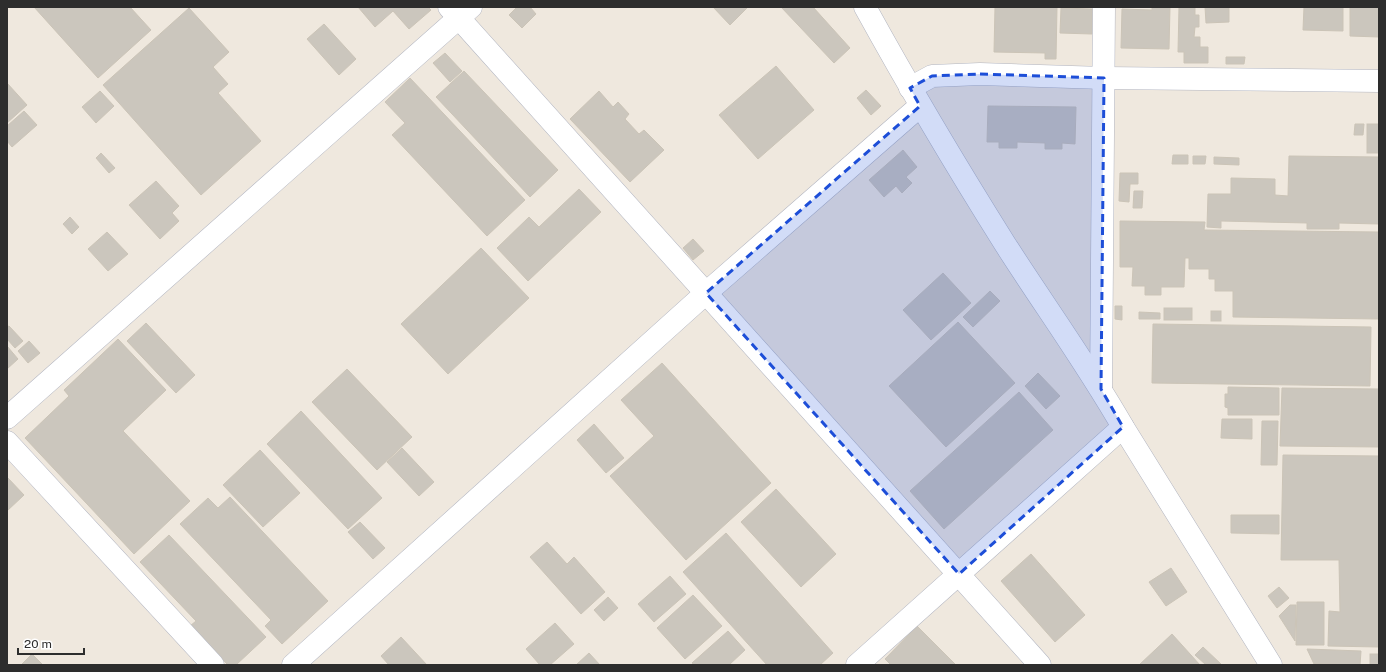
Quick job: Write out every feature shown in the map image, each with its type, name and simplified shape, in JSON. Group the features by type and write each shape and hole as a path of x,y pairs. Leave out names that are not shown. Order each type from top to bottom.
{"street":[{"path":"865,7 915,97 1005,244 1101,389 1271,665"},
{"path":"1101,389 1104,7"},
{"path":"7,418 459,11 706,293 1040,665"},
{"path":"293,665 706,293 915,97 932,76 980,74 1104,78 1379,81"},
{"path":"857,665 1123,427"},
{"path":"7,442 214,665"}],"highlighted area":[{"path":"980,74 1104,78 1101,389 1123,427 959,574 706,293 920,106 910,88 932,76"}],"building":[{"path":"34,7 130,7 151,30 98,78"},
{"path":"358,7 428,7 431,10 409,29 393,11 375,27"},
{"path":"517,7 530,7 536,14 522,28 509,15"},
{"path":"713,7 748,7 730,25"},
{"path":"781,7 813,7 850,48 834,63"},
{"path":"995,7 1057,7 1056,59 1045,59 1045,53 994,52"},
{"path":"1152,7 1170,7 1169,49 1121,48 1122,9 1152,10"},
{"path":"1179,7 1195,7 1195,15 1199,15 1199,27 1195,27 1194,37 1200,37 1200,47 1208,47 1208,63 1184,63 1184,52 1178,52"},
{"path":"1205,7 1229,7 1229,22 1206,23"},
{"path":"1304,7 1343,7 1343,31 1303,30"},
{"path":"1350,7 1379,7 1379,37 1350,36"},
{"path":"189,8 229,52 213,67 228,84 218,93 261,141 201,195 103,85"},
{"path":"1061,8 1092,9 1092,34 1060,33"},
{"path":"324,24 356,59 339,75 307,39"},
{"path":"445,53 462,71 450,82 433,63"},
{"path":"1226,57 1245,57 1244,64 1226,64"},
{"path":"776,66 814,110 758,159 719,115"},
{"path":"464,71 558,170 530,197 436,97"},
{"path":"410,78 525,200 487,236 392,135 405,123 385,102"},
{"path":"7,83 27,105 7,123"},
{"path":"866,90 881,106 871,115 857,98"},
{"path":"100,91 114,106 96,123 82,107"},
{"path":"599,91 613,107 618,102 629,114 625,119 639,134 644,130 664,150 630,182 570,119"},
{"path":"988,106 1076,107 1075,144 1062,143 1062,149 1045,149 1045,143 1017,142 1017,148 999,148 999,142 987,142"},
{"path":"24,111 37,125 12,147 7,141 7,126"},
{"path":"1355,124 1364,124 1363,135 1354,135"},
{"path":"1367,124 1379,124 1379,153 1367,153"},
{"path":"903,150 917,167 906,177 912,183 902,193 896,186 884,197 869,180"},
{"path":"101,153 115,168 109,173 96,158"},
{"path":"1173,155 1188,155 1188,164 1172,164"},
{"path":"1193,156 1206,156 1205,164 1193,164"},
{"path":"1289,156 1379,157 1379,224 1339,223 1339,229 1307,229 1307,223 1221,221 1221,228 1207,227 1208,194 1231,194 1231,178 1275,179 1275,195 1288,196"},
{"path":"1214,157 1239,158 1239,165 1214,164"},
{"path":"1120,173 1138,173 1138,184 1130,184 1129,202 1119,201"},
{"path":"156,181 179,206 172,213 179,221 160,239 129,205"},
{"path":"579,189 601,212 528,281 497,248 529,217 539,227"},
{"path":"1134,191 1143,191 1142,208 1133,208"},
{"path":"70,217 79,227 72,234 63,224"},
{"path":"1120,221 1205,222 1204,230 1379,232 1379,319 1233,317 1233,291 1215,291 1215,279 1209,279 1209,269 1189,269 1189,258 1185,258 1184,287 1161,287 1161,295 1145,295 1145,286 1132,286 1133,267 1120,267"},
{"path":"107,232 128,254 108,271 88,249"},
{"path":"693,239 704,251 693,260 683,248"},
{"path":"481,248 529,298 448,374 401,324"},
{"path":"943,273 971,303 931,340 903,310"},
{"path":"990,291 1000,301 973,327 963,317"},
{"path":"1115,306 1122,306 1122,320 1115,319"},
{"path":"1164,308 1192,308 1192,320 1164,320"},
{"path":"1211,311 1221,311 1221,321 1211,321"},
{"path":"1139,312 1160,313 1160,319 1139,319"},
{"path":"958,322 1015,383 946,447 889,386"},
{"path":"146,323 195,375 176,393 127,341"},
{"path":"1153,324 1371,327 1370,386 1152,383"},
{"path":"9,326 23,341 15,348 7,339 7,327"},
{"path":"118,339 166,390 123,431 190,501 134,554 25,438 69,396 64,390"},
{"path":"29,341 40,353 28,363 18,351"},
{"path":"7,346 18,359 7,369"},
{"path":"662,363 771,483 686,560 610,476 654,436 621,400"},
{"path":"347,369 412,437 377,470 312,402"},
{"path":"1038,373 1060,396 1046,409 1025,386"},
{"path":"1228,387 1279,388 1279,415 1228,415 1228,408 1225,407 1225,394 1228,394"},
{"path":"1282,388 1379,389 1379,447 1280,446"},
{"path":"1019,392 1053,430 944,529 910,491"},
{"path":"301,411 382,498 348,529 267,444"},
{"path":"1222,419 1252,419 1252,439 1221,438"},
{"path":"1262,421 1278,421 1277,465 1261,465"},
{"path":"594,424 624,458 606,473 577,440"},
{"path":"402,448 434,482 419,496 387,462"},
{"path":"260,450 300,493 263,527 223,485"},
{"path":"1283,455 1379,456 1379,647 1328,646 1329,611 1340,612 1339,560 1281,560"},
{"path":"7,477 24,495 7,511"},
{"path":"776,489 836,554 801,587 741,522"},
{"path":"230,497 328,601 282,644 265,626 271,620 180,524 208,498 218,508"},
{"path":"1231,515 1279,515 1279,534 1231,533"},
{"path":"360,522 385,548 373,559 348,532"},
{"path":"726,533 833,653 820,665 767,665 683,572"},
{"path":"169,535 266,637 236,665 228,665 190,626 196,621 140,562"},
{"path":"547,542 567,564 574,557 605,592 581,614 530,557"},
{"path":"1031,554 1085,615 1055,642 1001,581"},
{"path":"1171,568 1187,592 1166,606 1149,582"},
{"path":"670,576 686,594 654,622 638,604"},
{"path":"1279,587 1289,598 1277,608 1268,596"},
{"path":"693,595 722,626 685,659 657,628"},
{"path":"608,597 618,608 604,621 594,610"},
{"path":"1297,602 1324,602 1324,645 1296,645"},
{"path":"1290,605 1296,605 1295,641 1279,616"},
{"path":"555,623 574,644 550,665 540,665 526,649"},
{"path":"917,626 956,665 891,665 885,659"},
{"path":"728,631 745,650 729,665 695,665 692,663"},
{"path":"1172,634 1200,665 1139,665"},
{"path":"401,637 427,665 389,665 381,656"},
{"path":"1203,647 1222,665 1206,665 1195,655"},
{"path":"1307,649 1361,651 1360,665 1314,664"},
{"path":"589,653 600,665 576,665"},
{"path":"32,654 43,665 21,665"},
{"path":"1370,654 1379,654 1379,665 1370,665"}]}
